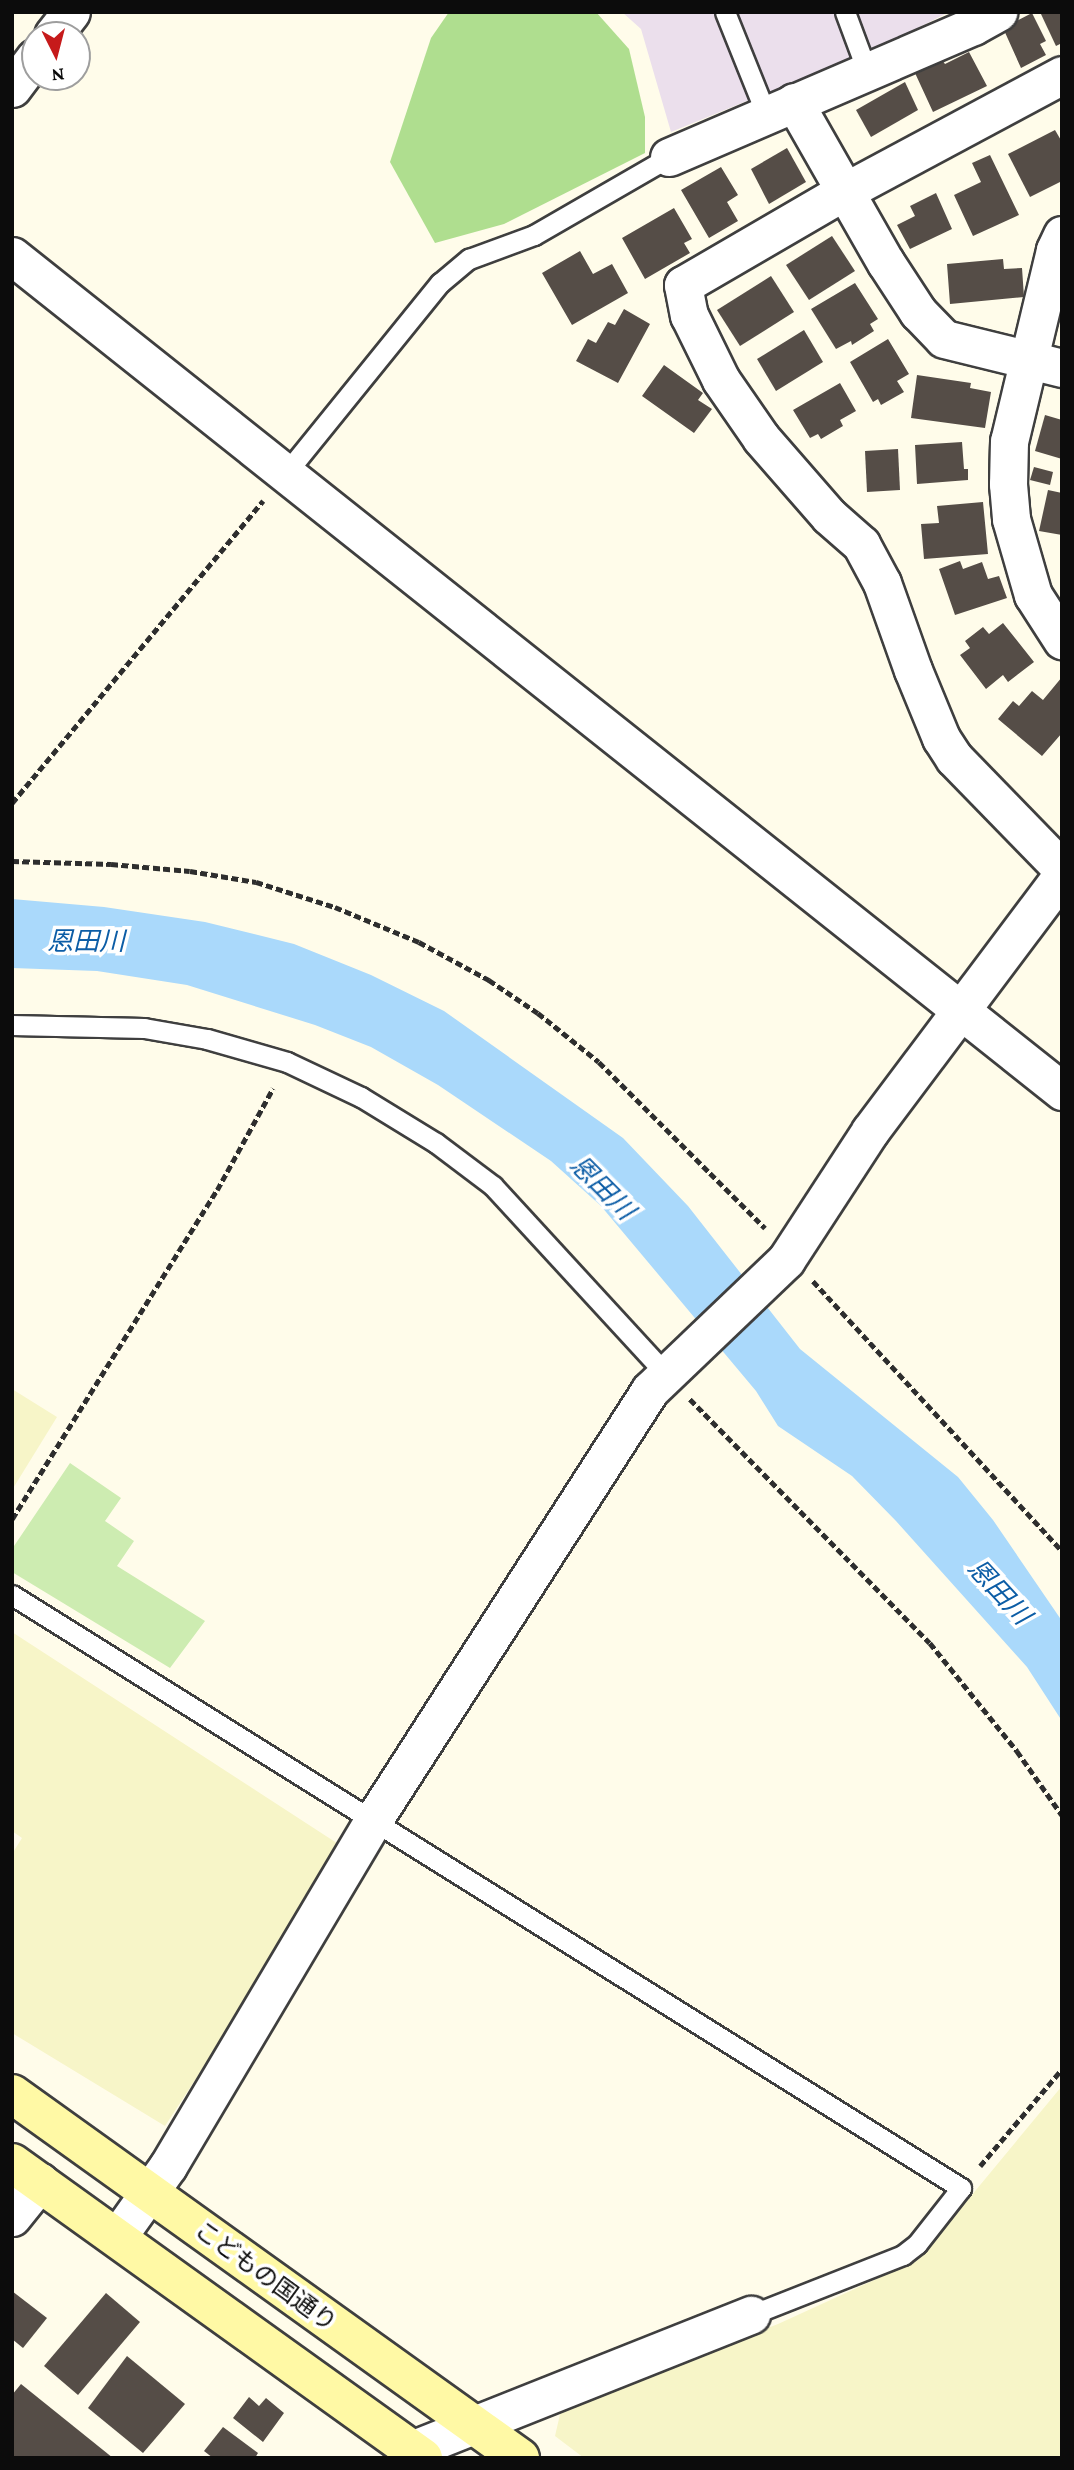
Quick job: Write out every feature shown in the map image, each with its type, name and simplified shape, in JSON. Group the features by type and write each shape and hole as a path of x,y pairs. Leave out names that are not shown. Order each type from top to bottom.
{"main road":[{"name":"こどもの国通り","path":"12,2094 520,2458"},
{"path":"26,2172 417,2454"}],"street":[{"path":"669,157 973,26 998,12"},
{"path":"1062,75 847,190 683,285 689,315 721,380 761,438 829,516 861,544 883,583 941,738 954,758 1062,869"},
{"path":"780,108 847,190 886,263 911,302 944,339 1045,364"},
{"path":"1062,235 1055,250 1045,364 1009,441 1008,484 1011,519 1047,591 1062,640"},
{"path":"12,256 1062,1091"},
{"path":"118,2236 167,2166 374,1819 650,1390 788,1256 870,1132 1062,875"},
{"path":"12,2217 26,2172"},
{"path":"417,2454 473,2426 751,2315"}],"lane":[{"path":"725,12 780,108"},
{"path":"845,12 867,72"},
{"path":"286,473 440,283 469,259 534,235 669,157"},
{"path":"12,1025 144,1028 206,1039 287,1062 361,1097 399,1118 493,1186 670,1372"},
{"path":"12,1595 961,2188 917,2244 903,2255 751,2315"}],"path":[{"path":"12,803 286,473"},
{"path":"12,861 111,863 256,882 335,907 419,942 489,980 538,1013 600,1062 788,1256 1062,1551"},
{"path":"12,1519 217,1190 287,1062"},
{"path":"670,1372 930,1643 1017,1751 1062,1815"},
{"path":"961,2188 1062,2069"}],"shaded area":[{"path":"622,12 949,12 887,44 671,132 641,29"},
{"path":"12,1389 57,1417 12,1490"},
{"path":"12,1632 346,1849 165,2126 12,2033 12,1854 22,1838 12,1831"},
{"path":"1062,2086 1062,2458 584,2458 555,2436 561,2410 778,2324 918,2260"}],"green space":[{"path":"449,12 596,12 629,49 645,117 645,153 504,224 435,243 390,162 431,38"},
{"path":"70,1463 121,1498 105,1521 134,1541 117,1566 205,1621 170,1668 12,1572 12,1549"}],"water":[{"name":"恩田川","path":"12,899 104,907 205,922 294,944 371,975 444,1011 623,1138 688,1206 800,1349 958,1477 993,1520 1062,1621 1062,1721 1027,1667 896,1521 852,1476 778,1426 756,1391 601,1206 551,1161 438,1085 371,1047 315,1025 187,985 97,971 12,968"}],"building":[{"path":"1040,12 1062,12 1062,43 1056,46"},
{"path":"1032,13 1046,41 1040,44 1046,55 1021,68 1003,28"},
{"path":"969,52 987,86 933,112 915,73 942,60 945,64"},
{"path":"905,82 918,110 871,137 856,110"},
{"path":"1055,130 1062,142 1062,181 1030,197 1008,154"},
{"path":"787,148 806,182 769,204 751,169"},
{"path":"990,155 1019,215 973,236 954,195 981,182 972,163"},
{"path":"721,167 738,195 727,202 738,221 709,238 681,190"},
{"path":"936,193 952,229 910,249 897,225 915,216 910,206"},
{"path":"674,208 692,239 684,243 690,253 645,279 622,238"},
{"path":"832,236 855,271 809,300 786,265"},
{"path":"580,251 593,274 612,264 628,293 572,325 542,273"},
{"path":"1003,259 1004,269 1022,268 1024,297 950,304 947,264"},
{"path":"771,276 794,312 740,346 717,310"},
{"path":"855,283 878,319 870,324 874,331 852,345 851,341 836,349 811,309"},
{"path":"624,309 650,324 618,383 576,361 588,339 596,343 608,322 615,325"},
{"path":"804,330 823,362 776,391 757,359"},
{"path":"888,339 909,374 897,381 904,392 881,405 878,399 873,402 850,362"},
{"path":"664,365 703,393 698,400 712,409 694,433 642,396"},
{"path":"917,375 971,383 970,388 991,392 985,428 911,418"},
{"path":"840,383 856,411 840,420 843,426 821,439 818,434 810,438 793,410"},
{"path":"1045,415 1062,420 1062,459 1035,451"},
{"path":"962,442 964,469 968,469 968,480 917,484 915,445"},
{"path":"898,449 900,490 867,492 865,451"},
{"path":"1034,467 1053,472 1050,485 1030,480"},
{"path":"1048,490 1062,493 1062,535 1039,531"},
{"path":"983,502 988,554 924,559 921,524 939,523 937,506"},
{"path":"960,561 963,569 982,562 988,579 999,576 1007,598 955,615 939,569"},
{"path":"1003,623 1034,662 1008,682 1003,675 986,689 960,655 970,648 965,641 983,627 989,634"},
{"path":"1062,677 1062,733 1042,756 998,719 1013,701 1019,706 1032,691 1043,700"},
{"path":"12,2291 47,2318 23,2348 12,2339"},
{"path":"106,2293 140,2322 78,2395 44,2366"},
{"path":"127,2356 185,2404 143,2453 88,2408"},
{"path":"21,2384 113,2458 16,2458 12,2455 12,2395"},
{"path":"249,2397 259,2406 266,2398 284,2413 263,2442 233,2418"},
{"path":"223,2427 258,2453 255,2458 213,2458 204,2451"}]}
